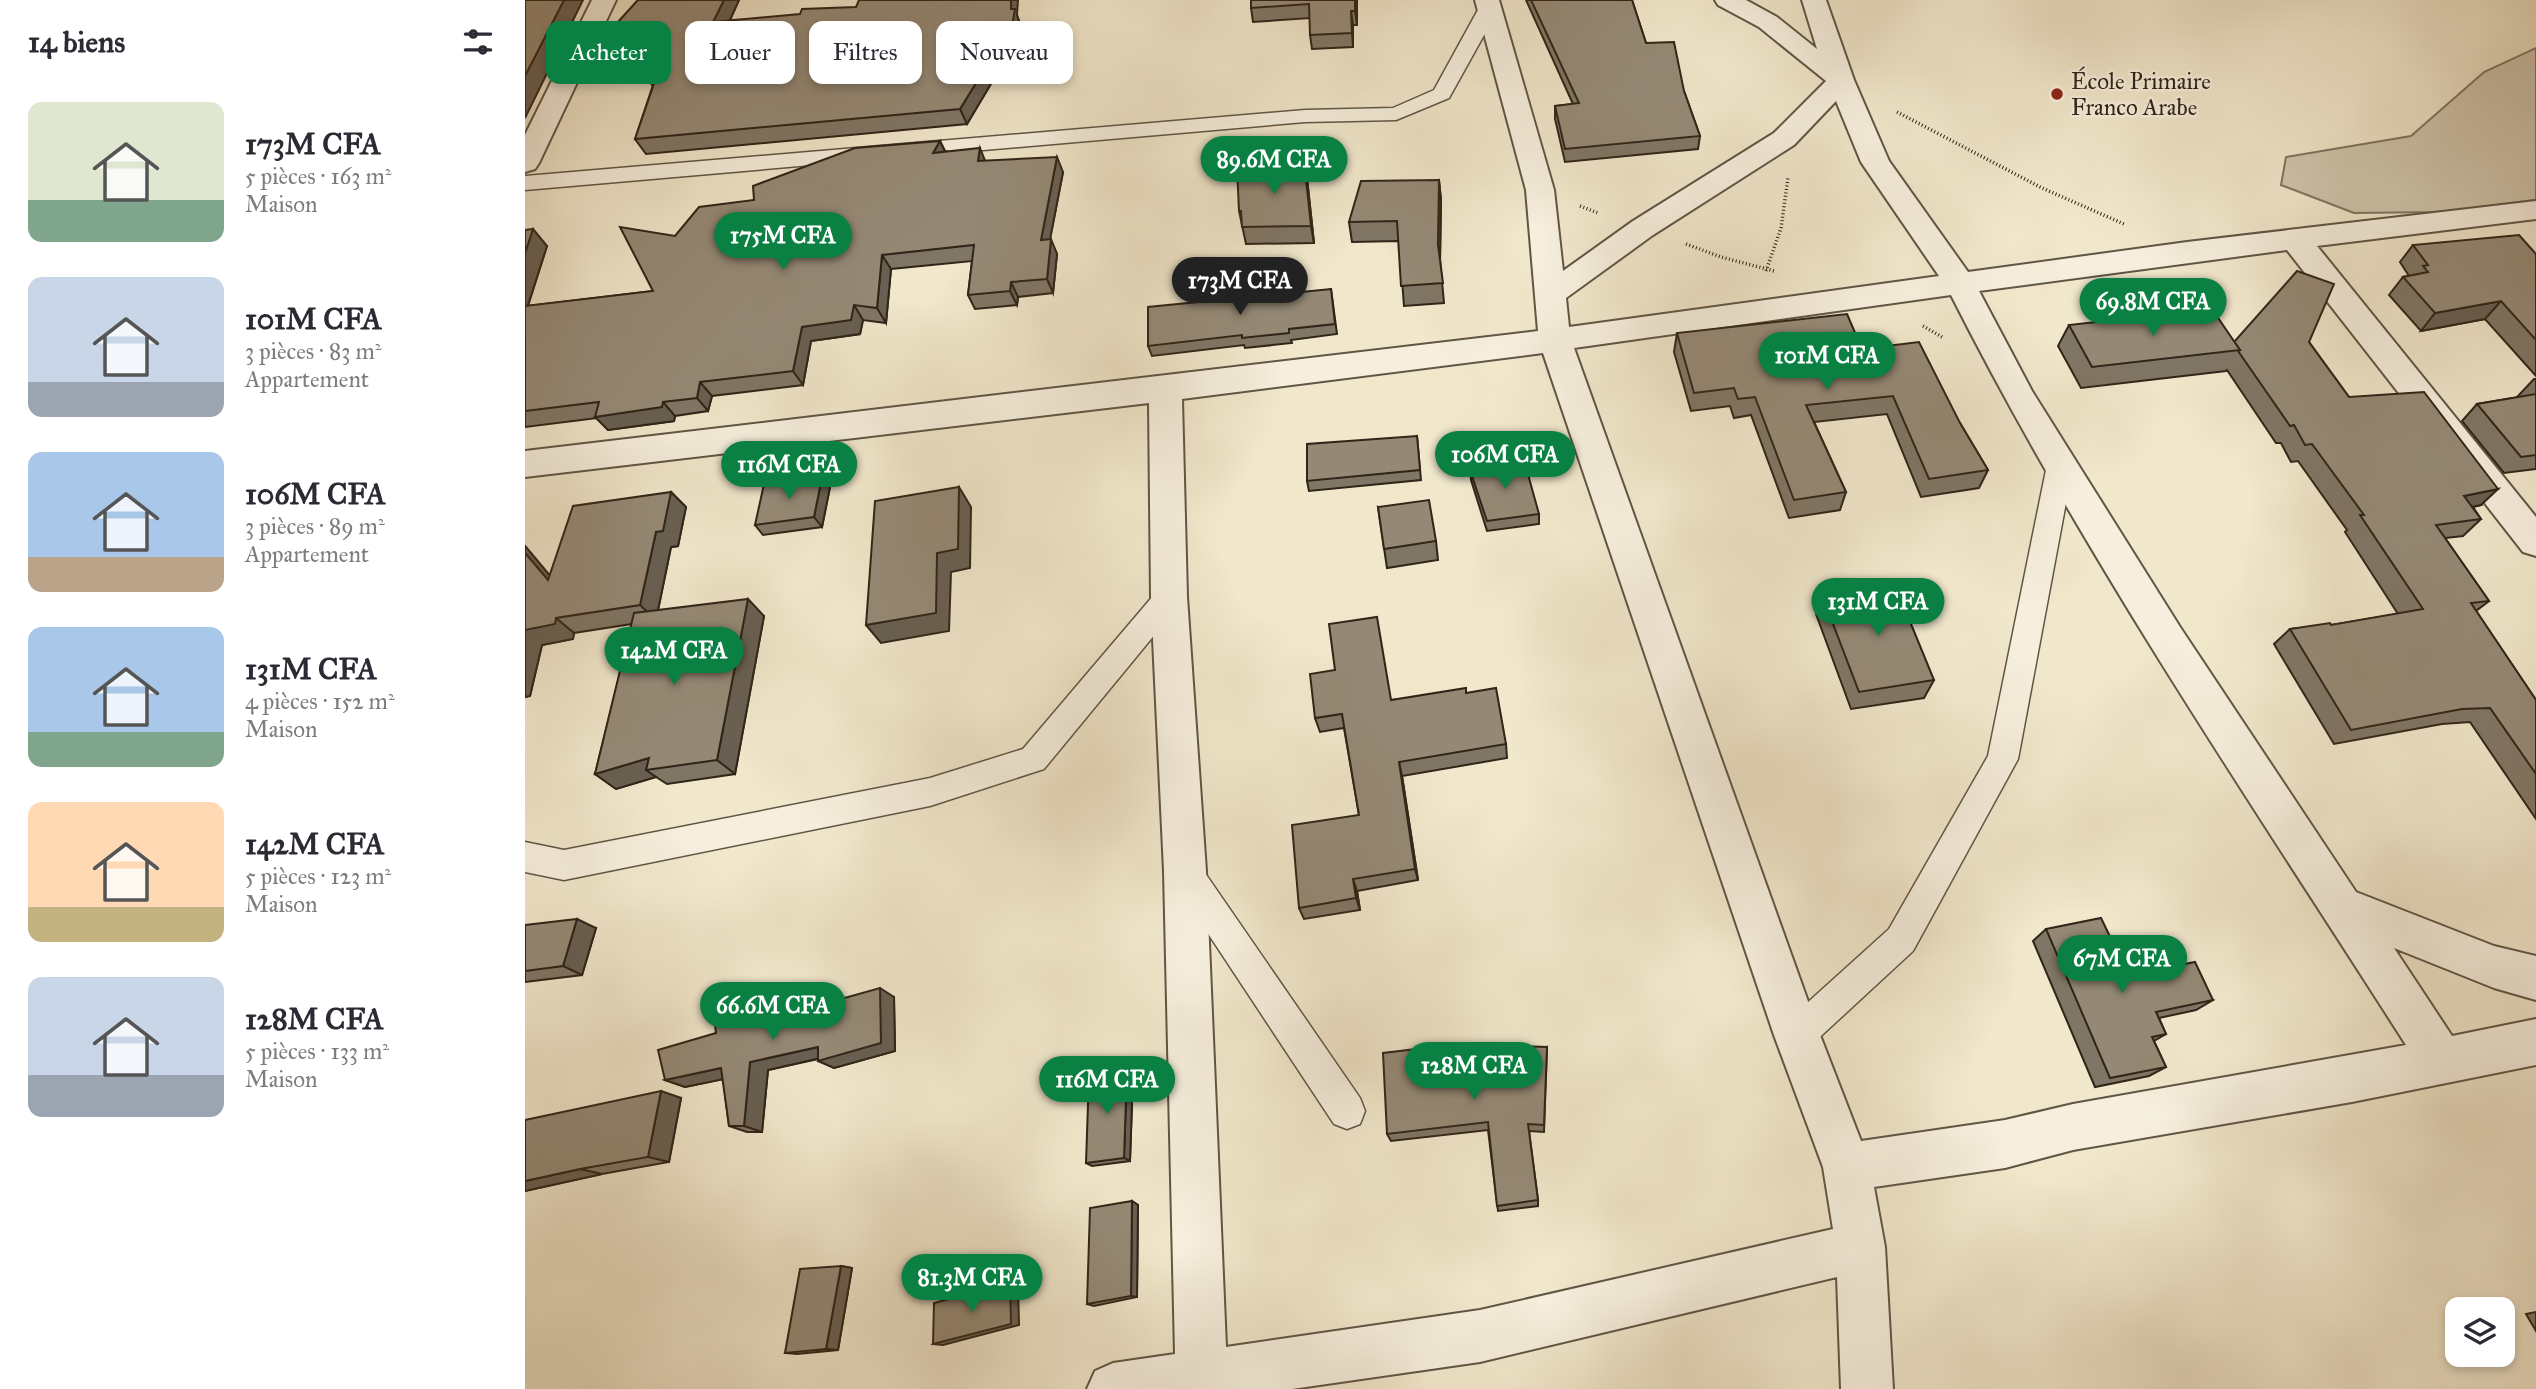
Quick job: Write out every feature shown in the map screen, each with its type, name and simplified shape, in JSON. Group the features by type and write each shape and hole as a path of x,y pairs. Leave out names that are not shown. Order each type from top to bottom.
{"street":[{"path":"525,163 604,0"},
{"path":"1727,0 1768,22 1841,80"},
{"path":"1814,0 1841,80 1875,162 1959,282 2018,396 2167,638 2442,1061"},
{"path":"1488,4 1541,190 1555,340 1797,1035 1847,1167 1860,1247 1867,1389"},
{"path":"1550,295 1643,228 1784,139 1841,80"},
{"path":"525,464 1555,340 1959,282 2536,209"},
{"path":"2295,239 2530,525"},
{"path":"1165,389 1169,597 1185,871 1201,1376"},
{"path":"2343,907 2494,967 2536,978"},
{"path":"1847,1167 2005,1144 2073,1127 2536,1042"},
{"path":"1113,1389 1480,1336 1860,1247"}],"lane":[{"path":"525,183 1305,116 1396,114 1442,94 1488,4"},
{"path":"1797,1035 1901,940 2003,759 2060,465"},
{"path":"525,857 564,865 930,792 1033,759 1169,597"},
{"path":"1185,871 1347,1111"}],"path":[{"path":"1841,80 1941,137 2042,188 2187,252"},
{"path":"1751,311 1781,228 1788,184 1784,139"}],"shaded area":[{"path":"2536,48 2536,200 2442,212 2354,213 2281,185 2286,157 2411,136 2484,72"}],"building":[{"path":"525,0 564,0 553,21 546,21 546,35 525,76"},
{"path":"638,0 724,0 714,21 685,21 685,84 795,84 795,21 724,21 800,14 802,9 856,7 859,0 1011,0 1011,9 1015,9 1013,21 936,21 936,84 975,84 960,109 635,139 654,84 671,84 671,21 619,21"},
{"path":"1251,0 1355,0 1355,11 1351,11 1352,33 1310,35 1309,4 1251,8"},
{"path":"1531,0 1632,0 1646,43 1674,42 1684,91 1700,136 1565,149 1555,106 1579,103"},
{"path":"940,141 933,153 980,148 978,161 1057,157 1041,240 1051,239 1047,279 1011,282 1010,291 968,295 974,245 882,255 877,308 854,305 851,320 802,327 793,371 700,382 697,398 663,402 662,407 595,417 599,402 525,411 525,306 653,291 620,227 675,236 699,207 754,200 753,186 855,148"},
{"path":"1304,161 1311,226 1242,227 1237,168"},
{"path":"1439,180 1438,245 1443,283 1401,286 1397,221 1349,222 1361,181"},
{"path":"533,229 525,253 525,230"},
{"path":"2519,235 2536,254 2536,340 2501,301 2435,313 2403,277 2428,272 2423,266 2428,265 2413,245"},
{"path":"2297,271 2334,284 2309,342 2349,397 2424,392 2498,489 2464,496 2481,519 2436,525 2489,601 2471,603 2536,700 2536,774 2490,708 2462,709 2351,730 2290,629 2331,625 2423,609 2360,515 2364,515 2312,444 2305,445 2294,425 2290,426 2234,342"},
{"path":"1331,289 1335,324 1289,329 1289,333 1242,338 1242,335 1148,346 1148,307"},
{"path":"2212,309 2240,350 2092,367 2069,325"},
{"path":"1847,314 1862,349 1919,342 1960,423 1988,470 1929,479 1893,396 1806,405 1846,492 1794,500 1755,397 1738,399 1734,388 1694,393 1677,333"},
{"path":"2536,394 2536,455 2521,457 2477,404"},
{"path":"1417,436 1420,470 1307,481 1307,444"},
{"path":"1524,460 1539,514 1487,521 1470,470"},
{"path":"822,477 814,517 755,525 764,484"},
{"path":"959,487 958,549 937,553 936,613 866,625 875,501"},
{"path":"671,492 663,531 656,532 640,605 556,618 555,624 525,630 525,553 548,580 573,506"},
{"path":"1429,500 1436,541 1384,549 1378,507"},
{"path":"1895,585 1934,680 1859,692 1822,595"},
{"path":"748,599 717,760 646,770 649,758 595,774 634,613"},
{"path":"1377,617 1391,700 1466,688 1466,693 1496,688 1506,744 1399,762 1415,869 1353,879 1356,898 1299,908 1292,825 1359,815 1342,714 1315,718 1310,674 1335,670 1329,624"},
{"path":"2101,918 2114,945 2125,942 2140,973 2195,962 2213,1000 2156,1012 2166,1034 2152,1037 2166,1067 2110,1078 2046,929"},
{"path":"577,919 563,966 525,971 525,925"},
{"path":"880,988 881,1043 818,1061 818,1047 750,1062 744,1126 729,1126 721,1068 665,1080 658,1050 716,1033 713,1009 757,1000 755,1023"},
{"path":"1459,1044 1547,1047 1544,1125 1528,1124 1538,1200 1497,1206 1488,1122 1387,1134 1383,1053"},
{"path":"1127,1069 1124,1158 1086,1163 1089,1075"},
{"path":"661,1091 648,1157 525,1181 525,1120"},
{"path":"1132,1201 1131,1296 1087,1304 1090,1208"},
{"path":"841,1266 826,1349 785,1353 800,1269"},
{"path":"1010,1283 1011,1324 933,1344 934,1303"}],"place":[{"name":"École Primaire Franco Arabe","path":"2057,94"}]}
